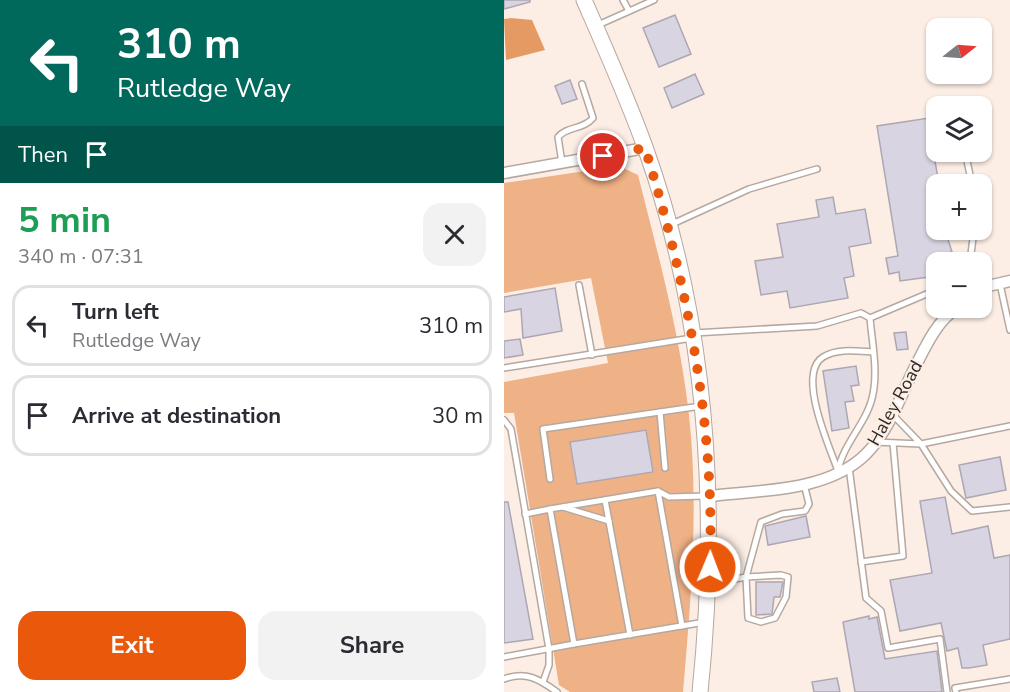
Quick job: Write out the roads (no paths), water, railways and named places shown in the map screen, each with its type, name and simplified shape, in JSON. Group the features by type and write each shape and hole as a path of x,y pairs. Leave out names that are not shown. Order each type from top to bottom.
{"main road":[{"path":"584,0 645,148 669,225 693,336 710,496 707,621 700,692"}],"street":[{"path":"504,173 645,148"},
{"name":"Haley Road","path":"710,496 816,482 838,473 866,455 892,414 929,340 948,318"}],"lane":[{"path":"623,0 628,11"},
{"path":"595,26 654,0"},
{"path":"562,163 558,137 562,132 587,126 593,118 582,84"},
{"path":"669,225 748,189 817,169"},
{"path":"1005,282 1010,330"},
{"path":"579,285 592,355"},
{"path":"504,368 592,355 693,336 817,326 861,314 870,318 926,294"},
{"path":"838,473 841,456 860,424 873,394 870,318"},
{"path":"838,473 816,407 812,384 814,368 822,357 844,350 873,352"},
{"path":"550,479 543,429 702,405"},
{"path":"660,412 665,468"},
{"path":"892,414 921,444 951,491 972,512 1010,507"},
{"path":"504,420 510,429 549,649 549,665 543,682"},
{"path":"875,442 921,444 1010,426"},
{"path":"861,562 903,556 893,443"},
{"path":"849,465 866,598 881,611 888,648 940,639 947,692"},
{"path":"709,579 730,580 746,577 781,575 788,577 786,597 775,618 761,622 748,618 746,577 761,522 783,514 805,511 809,504 804,483"},
{"path":"525,514 658,491 669,497 710,496"},
{"path":"658,491 682,626"},
{"path":"605,500 630,634"},
{"path":"561,507 609,521"},
{"path":"550,509 573,644"},
{"path":"504,657 707,621"},
{"path":"504,679 517,674 528,675 558,692"},
{"path":"956,692 955,688 1010,679"}]}
